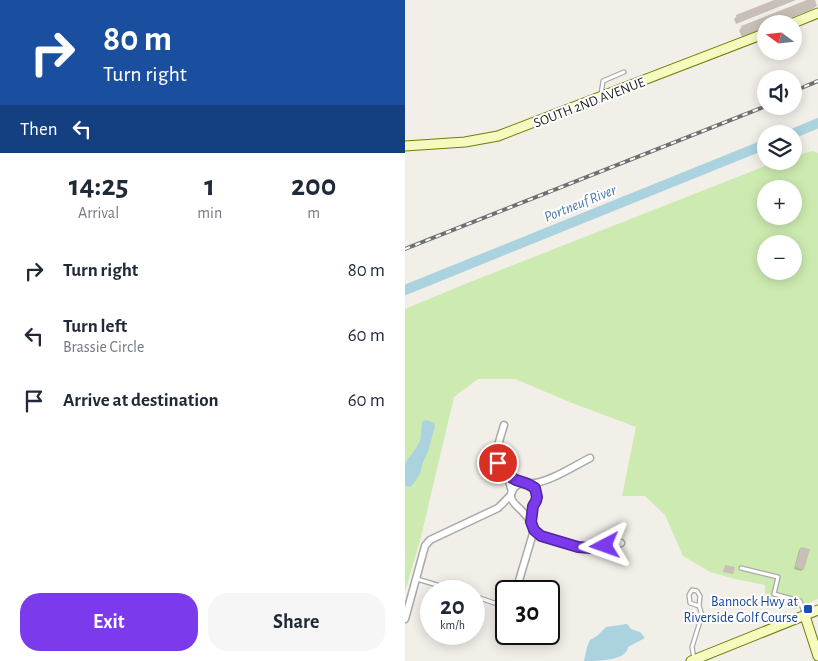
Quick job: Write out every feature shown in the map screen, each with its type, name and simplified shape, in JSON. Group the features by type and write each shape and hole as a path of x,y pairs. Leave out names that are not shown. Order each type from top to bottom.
{"street":[{"path":"803,19 818,13"},
{"name":"SOUTH 2ND AVENUE","path":"405,146 465,142 498,136 757,36"},
{"path":"504,424 495,454 509,481 512,501 531,522 534,530 541,536 578,547 590,548 621,543"},
{"path":"405,619 425,546 430,540 498,508 516,486 526,483 537,484 590,458"},
{"path":"505,474 535,488 537,495"},
{"path":"531,522 533,506 546,480"},
{"path":"498,508 518,507 526,509 533,506"},
{"path":"519,580 534,530"},
{"path":"693,660 818,610"},
{"path":"805,616 818,656"}],"lane":[{"path":"601,97 603,81 624,72"},
{"path":"741,568 778,577 774,594 800,601 805,616"},
{"path":"416,578 422,580"},
{"path":"693,660 692,647 702,616 699,606 700,596 697,590 692,590 689,595 690,603 699,606"}],"green space":[{"path":"813,151 818,153 818,599 795,609 765,598 765,585 710,572 683,556 665,515 645,496 622,496 636,427 515,379 478,379 454,397 421,537 405,592 405,309 757,169 802,170 802,154"}],"water":[{"path":"426,420 434,423 435,426 428,452 420,474 414,483 410,487 405,486 405,463 420,441 422,424"},
{"path":"627,624 631,629 640,632 645,638 628,647 623,655 617,658 584,661 590,640 606,627"}],"building":[{"path":"774,0 793,0 739,22 736,15"},
{"path":"807,0 815,0 817,6 795,15 769,15"},
{"path":"757,20 757,30 745,35 741,26"},
{"path":"801,547 810,549 804,570 795,567"},
{"path":"725,565 735,567 733,574 723,572"}],"waterway":[{"name":"Portneuf River","path":"802,130 818,123"},
{"name":"Portneuf River","path":"405,290 757,148"}],"railway":[{"path":"802,88 818,81"},
{"path":"405,249 757,110"}],"place":[{"name":"Bannock Hwy at Riverside Golf Course","path":"808,609"}],"route":[{"path":"498,463 505,474 535,488 537,497 531,514 531,522 534,530 541,536 578,547 605,546"}]}
